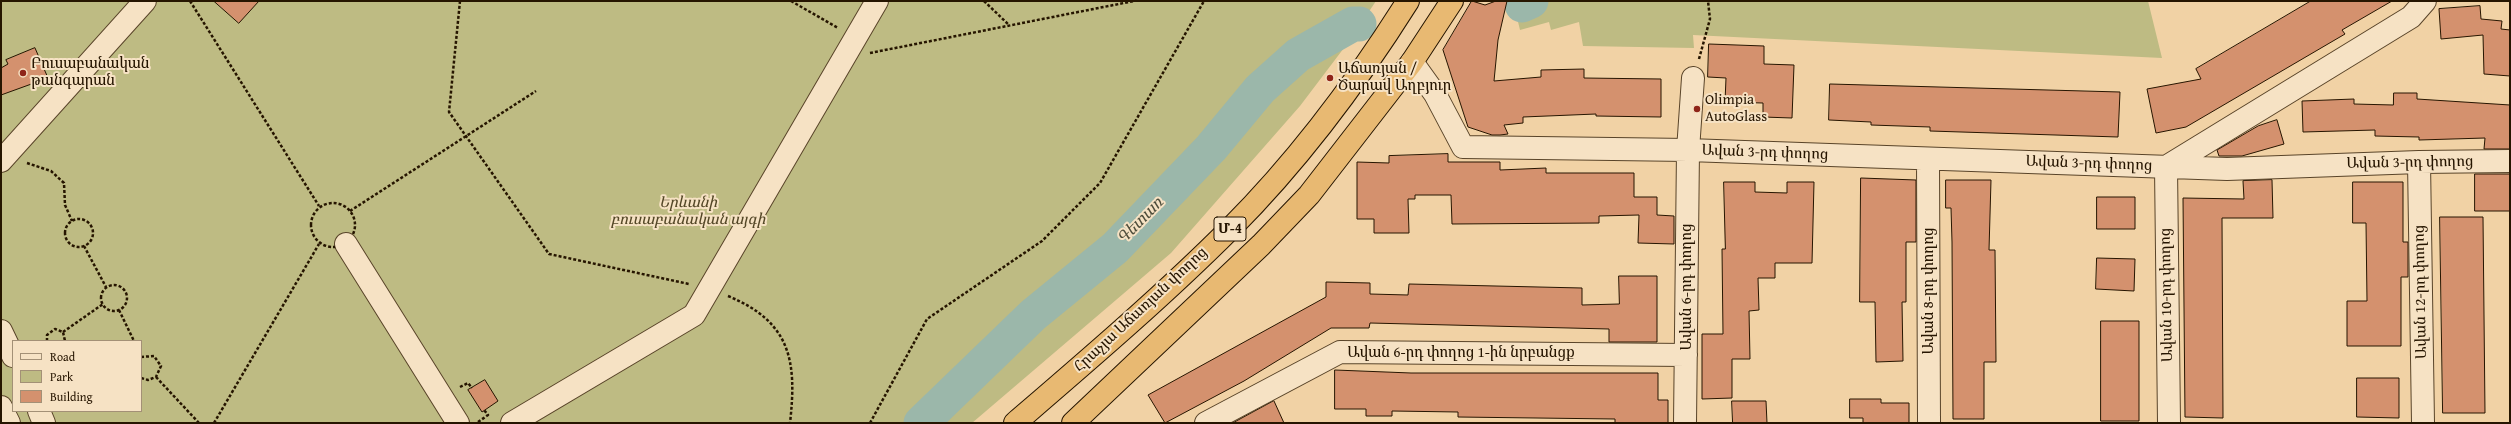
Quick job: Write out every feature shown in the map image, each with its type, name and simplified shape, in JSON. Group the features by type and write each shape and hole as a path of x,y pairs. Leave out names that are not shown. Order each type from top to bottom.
{"highway":[{"name":"Հրաչյա Աճառյան փողոց","path":"1015,423 1084,364 1230,229 1299,153 1384,39 1408,1"},
{"name":"Մ-4","path":"1073,423 1261,245 1309,195 1412,62 1452,1"}],"street":[{"path":"3,159 144,1"},
{"path":"512,423 694,315 877,1"},
{"name":"Ավան 3-րդ փողոց","path":"2166,167 2411,17 2424,1"},
{"name":"Ավան 3-րդ փողոց","path":"1412,62 1435,94 1463,147 1688,150 2227,169 2419,162 2510,161"},
{"name":"Ավան 6-րդ փողոց","path":"1686,423 1688,150 1693,78"},
{"name":"Ավան 8-րդ փողոց","path":"1928,159 1930,423"},
{"name":"Ավան 12-րդ փողոց","path":"2419,162 2422,423"},
{"name":"Ավան 10-րդ փողոց","path":"2166,167 2169,423"},
{"path":"346,244 458,423"},
{"path":"1,331 12,354"},
{"name":"Ավան 6-րդ փողոց 1-ին նրբանցք","path":"1206,423 1340,352 1686,355"},
{"path":"1,407 9,423"},
{"path":"39,412 44,423"}],"path":[{"path":"190,1 319,206"},
{"path":"460,1 449,112 549,254 710,288 740,301 764,318 784,339 791,364 793,396 790,423"},
{"path":"791,1 856,38"},
{"path":"984,1 1009,26"},
{"path":"844,58 1134,1"},
{"path":"870,423 926,319 1042,241 1100,183 1204,1"},
{"path":"1693,78 1710,19 1708,1"},
{"path":"350,211 536,91"},
{"path":"3,159 51,171 64,183 65,205 72,221"},
{"path":"333,202 346,207 355,218 355,232 346,244 332,248 319,244 311,232 311,218 319,206 333,202"},
{"path":"80,219 91,226 92,239 84,246 72,245 66,238 66,229 72,221 80,219"},
{"path":"214,423 319,244"},
{"path":"84,246 106,287"},
{"path":"115,284 126,292 125,304 119,310 110,310 103,304 101,297 106,287 115,284"},
{"path":"63,332 103,304"},
{"path":"119,310 134,340"},
{"path":"47,340 47,335 50,331 55,329 63,332"},
{"path":"63,332 65,340"},
{"path":"142,356 150,355 157,358 161,370 156,377 148,380 142,378"},
{"path":"156,377 199,423"},
{"path":"476,423 488,415 484,410"}],"green space":[{"name":"Երևանի բուսաբանական այգի","path":"1,1 1376,1 1350,40 1300,106 1171,253 972,423 1,423"},
{"path":"1513,1 2148,1 2162,58 1693,35 1694,48 1583,46 1579,22 1551,30 1549,22 1520,30"}],"building":[{"path":"214,1 259,1 239,23"},
{"path":"1472,1 1485,5 1496,1 1507,1 1498,40 1494,81 1541,77 1541,70 1584,69 1584,78 1661,79 1661,117 1596,116 1596,114 1523,117 1523,123 1504,125 1508,134 1500,135 1492,135 1468,127 1443,50"},
{"path":"2311,1 2392,1 2342,30 2345,34 2186,127 2156,133 2147,89 2201,79 2196,69"},
{"path":"2480,6 2481,19 2502,21 2501,29 2510,30 2510,76 2484,74 2483,35 2441,39 2439,9"},
{"path":"1709,44 1764,46 1764,64 1794,65 1792,118 1763,117 1763,103 1725,102 1726,78 1708,77"},
{"name":"Բուսաբանական թանգարան","path":"35,48 48,78 1,95 1,68 8,64 6,60"},
{"path":"1830,84 2120,92 2118,137 1930,131 1930,127 1871,125 1871,122 1829,120"},
{"path":"2394,93 2417,93 2417,99 2510,105 2510,149 2484,149 2485,138 2419,140 2419,137 2375,136 2375,130 2303,132 2302,101 2354,99 2354,104 2393,105"},
{"path":"2277,120 2284,144 2242,156 2219,156 2217,150 2258,126"},
{"path":"1448,154 1448,162 1500,162 1500,170 1546,168 1546,173 1634,173 1634,197 1657,197 1657,215 1674,216 1674,244 1638,243 1639,215 1599,216 1599,223 1452,224 1451,195 1415,195 1415,199 1408,199 1409,233 1374,233 1374,219 1357,219 1357,162 1389,163 1389,156"},
{"path":"2475,174 2510,174 2510,211 2475,211"},
{"path":"1861,178 1916,180 1916,242 1906,242 1906,302 1902,302 1903,361 1876,362 1875,302 1860,302"},
{"path":"1946,180 1991,180 1989,250 1995,250 1996,362 1984,362 1984,419 1953,419 1952,242 1951,208 1946,208"},
{"path":"2272,180 2273,218 2222,218 2223,418 2185,417 2183,198 2244,199 2243,181"},
{"path":"1724,182 1755,182 1755,192 1787,193 1787,182 1814,182 1812,263 1775,263 1775,278 1758,278 1759,310 1749,311 1750,359 1732,359 1732,398 1702,399 1702,334 1723,334 1722,249 1725,249"},
{"path":"2353,182 2403,182 2403,242 2408,242 2408,277 2401,277 2401,346 2347,346 2347,301 2367,301 2366,223 2353,223"},
{"path":"2097,197 2135,197 2135,229 2097,229"},
{"path":"2440,217 2483,217 2485,413 2443,413"},
{"path":"2097,258 2135,259 2134,291 2096,289"},
{"path":"1619,276 1657,276 1657,342 1609,342 1609,329 1370,323 1369,328 1331,328 1244,381 1165,423 1148,395 1326,297 1326,282 1370,283 1370,294 1408,295 1409,284 1582,288 1582,305 1619,304"},
{"path":"2101,321 2139,321 2139,421 2101,421"},
{"path":"1335,370 1411,373 1658,373 1658,400 1668,400 1668,423 1615,423 1615,419 1458,417 1458,412 1392,411 1392,416 1366,416 1366,409 1335,409"},
{"path":"2357,378 2399,378 2399,418 2357,417"},
{"path":"485,380 498,401 482,412 468,390"},
{"path":"1850,399 1881,399 1881,403 1909,403 1909,423 1863,423 1863,418 1850,418"},
{"path":"1274,401 1284,423 1233,423"},
{"path":"1732,401 1766,401 1767,423 1733,423"}],"waterway":[{"name":"Գետառ","path":"1522,5 1531,1"},
{"name":"Գետառ","path":"921,423 1033,315 1115,248 1211,148 1260,89 1298,55 1353,24 1359,24"}],"place":[{"name":"Բուսաբանական թանգարան","path":"23,73"},
{"name":"Աճառյան / Ծարավ Աղբյուր","path":"1330,78"},
{"name":"Olimpia AutoGlass","path":"1697,109"}]}
